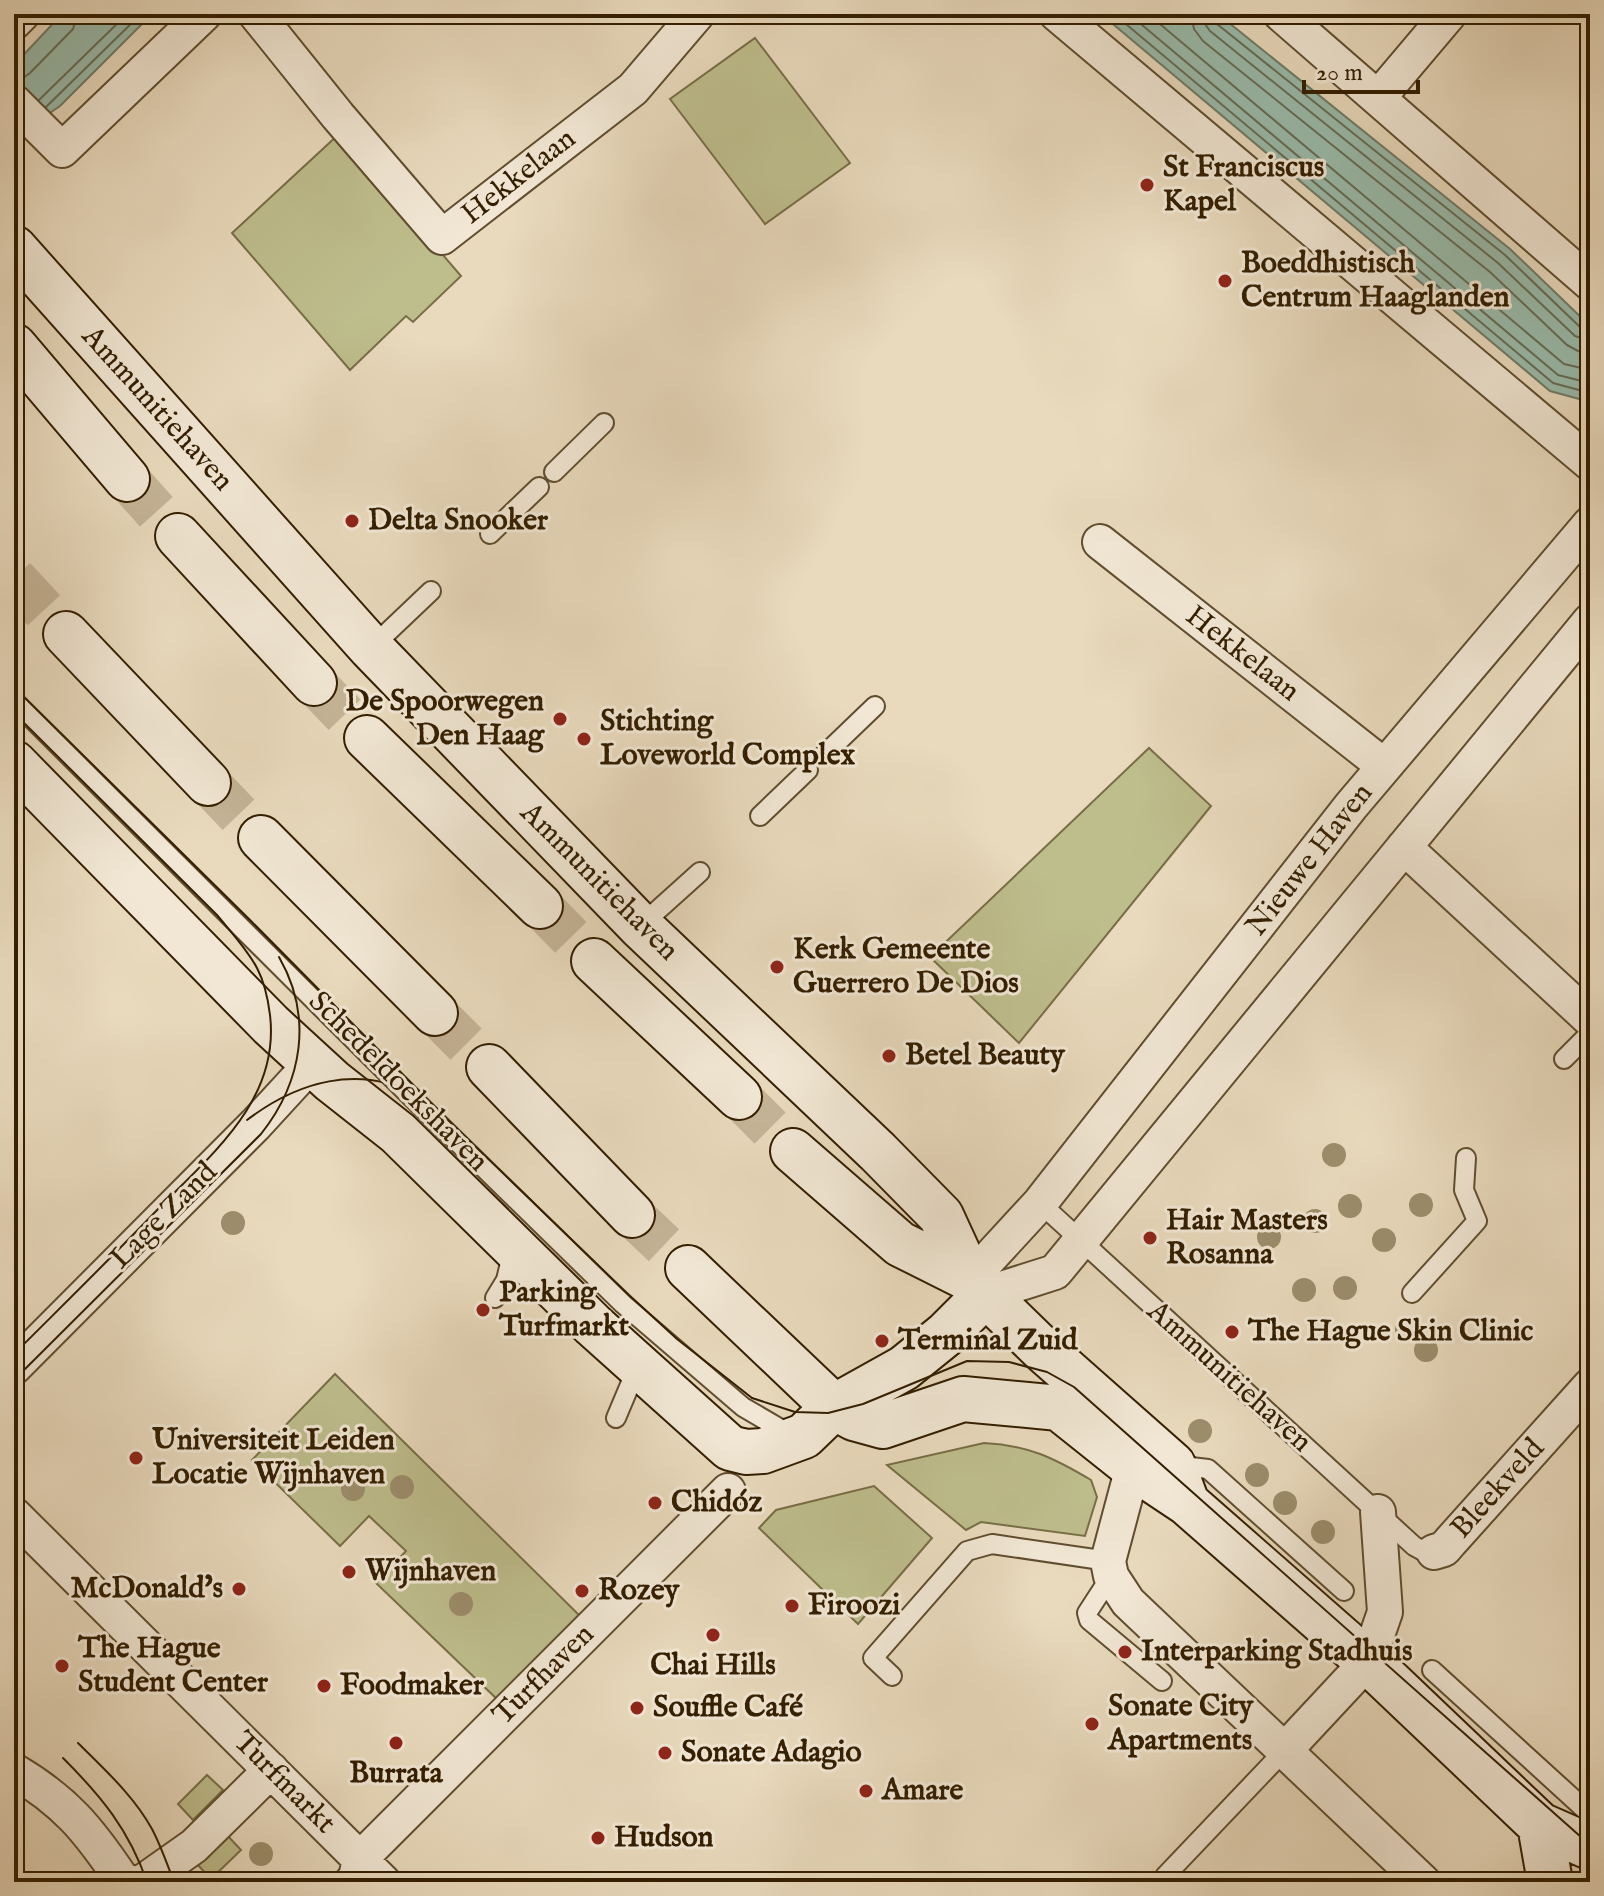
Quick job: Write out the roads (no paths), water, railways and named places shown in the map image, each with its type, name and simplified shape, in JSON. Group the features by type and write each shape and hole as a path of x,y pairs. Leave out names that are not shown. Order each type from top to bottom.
{"street":[{"path":"14,22 22,14"},
{"path":"14,102 62,150 204,14"},
{"name":"Hekkelaan","path":"256,14 442,237 633,89 697,14"},
{"path":"1057,14 1590,463"},
{"path":"1281,14 1590,283"},
{"path":"1378,98 1449,14"},
{"name":"Ammunitiehaven","path":"14,248 371,648 640,926 941,1216 978,1286 1164,1478 1368,1661 1577,1836"},
{"path":"14,346 119,470"},
{"name":"Nieuwe Haven","path":"978,1286 1384,766 1590,524"},
{"path":"178,536 314,683"},
{"name":"Hekkelaan","path":"1100,542 1384,766"},
{"name":"Nieuwe Haven","path":"978,1286 1055,1272 1590,621"},
{"path":"66,634 208,783"},
{"path":"367,738 540,906"},
{"name":"Schedeldoekshaven","path":"14,763 271,1025 398,1133 463,1197 585,1327 730,1448 746,1452 763,1451 819,1422 904,1368 946,1334 978,1286"},
{"path":"261,838 435,1013"},
{"path":"1404,847 1590,1019"},
{"path":"594,961 739,1097"},
{"name":"Lage Zand","path":"14,1367 256,1124 312,1063"},
{"path":"489,1067 632,1215"},
{"path":"793,1151 900,1244 978,1286"},
{"path":"688,1268 819,1422"},
{"name":"Bleekveld","path":"1434,1552 1444,1549 1590,1386"},
{"name":"Ammunitiehaven","path":"819,1422 854,1418 883,1426 963,1399 1059,1408 1164,1478"},
{"path":"1164,1478 1109,1568 1128,1602 1423,1882"},
{"name":"Turfhaven","path":"365,1874 728,1491"},
{"path":"1285,1750 1368,1661 1385,1612 1378,1512"},
{"name":"Turfmarkt","path":"14,1515 271,1770 365,1874"},
{"path":"143,1882 194,1846 271,1770"},
{"path":"14,1771 45,1789 70,1812 94,1838 121,1878 128,1882"},
{"path":"1550,1882 1577,1836"}],"lane":[{"path":"554,472 604,423"},
{"path":"490,534 539,487"},
{"path":"371,648 431,591"},
{"name":"Schedeldoekshaven","path":"14,701 623,1304 743,1407 779,1428 819,1422"},
{"path":"824,755 875,706"},
{"path":"760,816 808,770"},
{"path":"640,926 700,872"},
{"path":"1564,1059 1590,1033"},
{"path":"1412,1293 1477,1221 1464,1190 1466,1158"},
{"path":"463,1197 473,1226 528,1281 585,1327 665,1412 688,1411"},
{"path":"1040,1203 1081,1242"},
{"name":"Ammunitiehaven","path":"1081,1242 1414,1546 1425,1552 1434,1552"},
{"path":"510,1263 506,1280 495,1298 528,1281"},
{"path":"632,1380 616,1418 641,1402"},
{"path":"1164,1478 1208,1469 1344,1591"},
{"path":"892,1676 873,1658 967,1551 992,1544 1109,1568 1087,1613 1089,1620 1162,1681"},
{"path":"1432,1670 1577,1836"},
{"path":"1165,1876 1285,1750"}],"water":[{"path":"62,14 152,14 60,106 14,146 14,65"},
{"path":"1101,14 1218,14 1510,249 1590,326 1590,402 1550,391"}],"tunnel":[{"path":"127,479 178,536"},
{"path":"14,578 66,634"},
{"path":"314,683 367,738"},
{"path":"208,783 261,838"},
{"path":"540,906 594,961"},
{"path":"435,1013 489,1067"},
{"path":"739,1097 793,1151"},
{"path":"632,1215 688,1268"}],"tram line":[{"path":"14,687 448,1120 629,1295 677,1339 752,1398 795,1412 828,1413 863,1404 967,1361 1009,1362 1047,1372 1074,1387 1590,1845"},
{"path":"14,713 217,915 257,968 266,991 270,1015 270,1045 264,1073 254,1098 239,1122 201,1166 14,1354"},
{"path":"14,1380 261,1134 275,1114 294,1070 299,1025 290,979 279,957"},
{"path":"247,1120 287,1096 329,1081 373,1080 418,1096"},
{"path":"78,1743 137,1805 152,1829 174,1882"},
{"path":"63,1758 113,1815 132,1846 147,1882"}],"place":[{"name":"St Franciscus Kapel","path":"1147,185"},
{"name":"Boeddhistisch Centrum Haaglanden","path":"1225,281"},
{"name":"Delta Snooker","path":"352,521"},
{"name":"De Spoorwegen Den Haag","path":"560,719"},
{"name":"Stichting Loveworld Complex","path":"584,739"},
{"name":"Kerk Gemeente Guerrero De Dios","path":"777,967"},
{"name":"Betel Beauty","path":"889,1056"},
{"name":"Hair Masters Rosanna","path":"1150,1238"},
{"name":"Parking Turfmarkt","path":"483,1310"},
{"name":"The Hague Skin Clinic","path":"1232,1332"},
{"name":"Terminal Zuid","path":"882,1341"},
{"name":"Universiteit Leiden Locatie Wijnhaven","path":"136,1458"},
{"name":"Chidóz","path":"655,1503"},
{"name":"Wijnhaven","path":"349,1572"},
{"name":"McDonald's","path":"239,1589"},
{"name":"Rozey","path":"582,1591"},
{"name":"Firoozi","path":"792,1606"},
{"name":"Chai Hills","path":"713,1635"},
{"name":"Interparking Stadhuis","path":"1125,1652"},
{"name":"The Hague Student Center","path":"62,1666"},
{"name":"Foodmaker","path":"324,1686"},
{"name":"Souffle Café","path":"637,1708"},
{"name":"Sonate City Apartments","path":"1092,1724"},
{"name":"Burrata","path":"396,1743"},
{"name":"Sonate Adagio","path":"665,1753"},
{"name":"Amare","path":"866,1791"},
{"name":"Hudson","path":"598,1838"}]}
